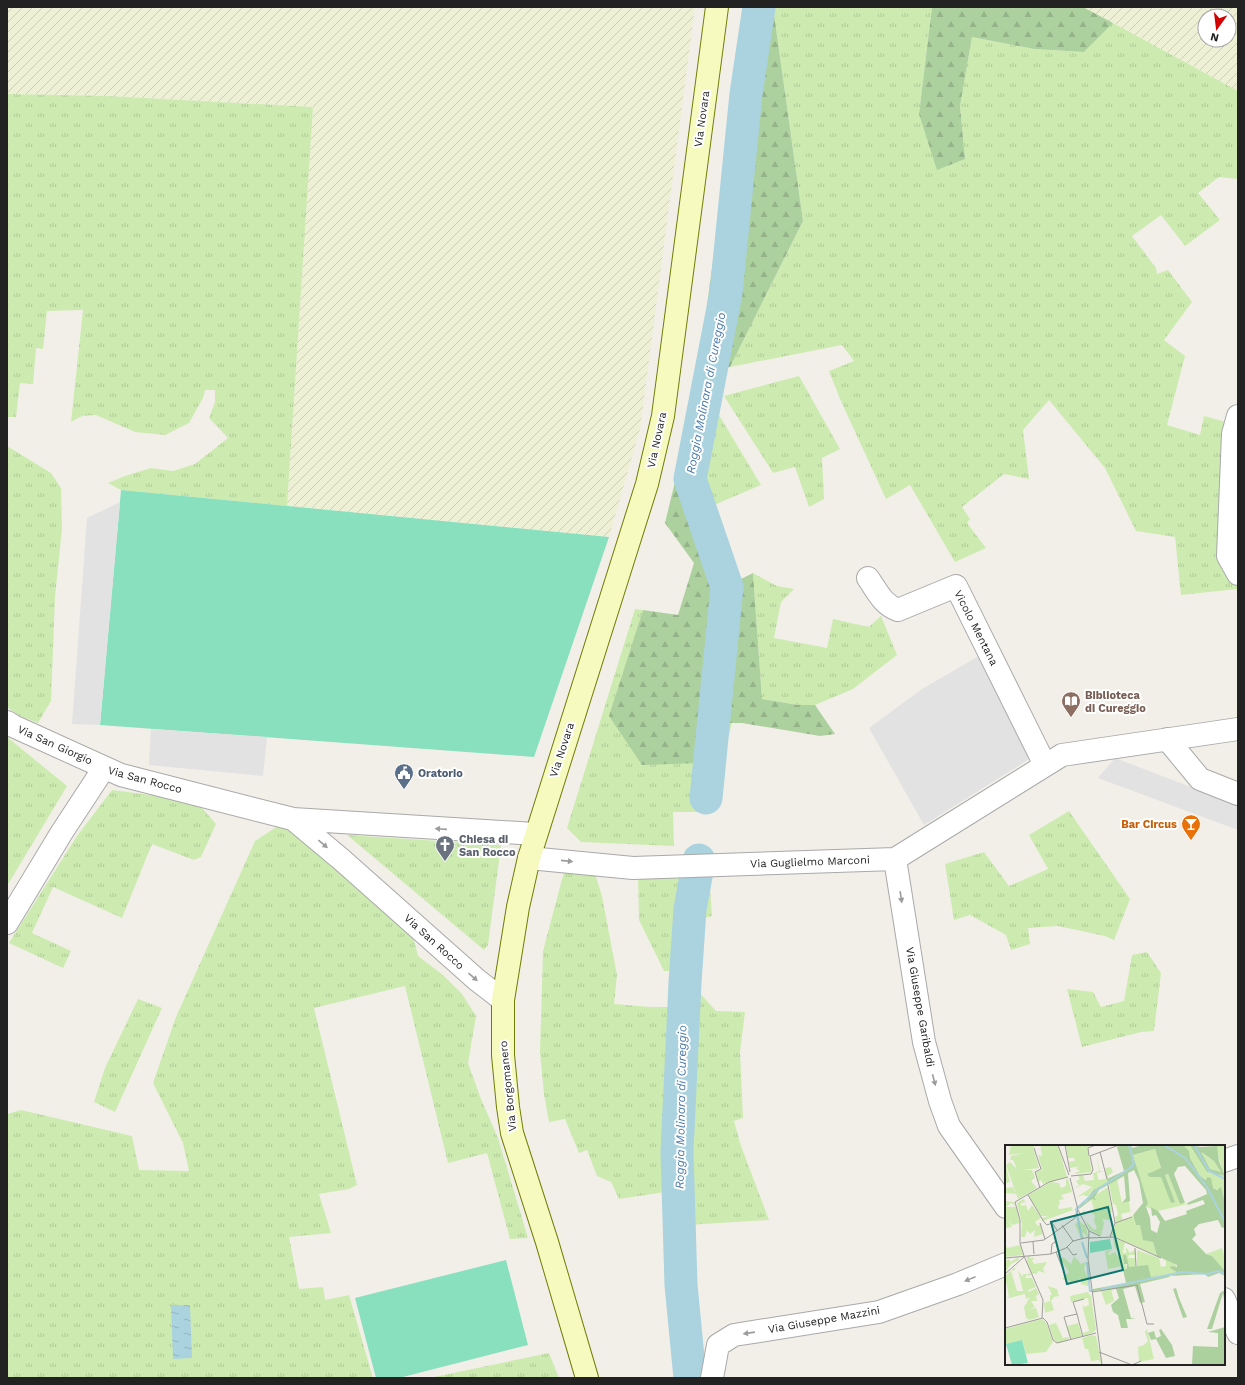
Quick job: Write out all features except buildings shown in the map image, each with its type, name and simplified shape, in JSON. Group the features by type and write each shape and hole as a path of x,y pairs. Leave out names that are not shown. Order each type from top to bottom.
{"main road":[{"name":"Via Novara","path":"528,858 647,484 663,416 717,7"},
{"name":"Via Borgomanero","path":"528,858 518,907 503,1000 503,1055 512,1133 547,1242 587,1378"}],"street":[{"path":"1238,416 1234,434 1228,556 1238,574"},
{"name":"Vicolo Mentana","path":"868,578 883,601 890,607 898,610 956,586 1054,760"},
{"name":"Via San Giorgio","path":"7,722 104,768"},
{"path":"1054,760 1167,739 1238,729"},
{"path":"1167,739 1200,779 1238,794"},
{"name":"Via Guglielmo Marconi","path":"528,858 633,868 895,859 1054,760"},
{"name":"Via San Rocco","path":"7,923 62,832 104,768 121,775 293,819 535,834"},
{"name":"Via San Rocco","path":"293,819 342,860 476,980 503,1000"},
{"name":"Via Giuseppe Garibaldi","path":"895,859 924,1042 940,1101 949,1126 1005,1206"},
{"path":"1225,1161 1238,1156"},
{"name":"Via Giuseppe Mazzini","path":"712,1378 718,1345 734,1335 879,1312 958,1284 1005,1264"},
{"path":"1225,1301 1238,1333"}],"green space":[{"path":"7,7 695,7 640,429 609,537 287,506 313,107 107,96 7,94"},
{"path":"746,7 773,7 803,221 730,367 698,375"},
{"path":"773,7 932,7 919,114 965,159 960,106 972,37 1034,49 1084,52 1113,23 1238,91 1238,179 1219,177 1198,193 1220,220 1185,246 1161,215 1132,236 1156,268 1157,274 1168,270 1192,302 1164,340 1185,356 1167,425 1200,435 1204,416 1237,425 1238,589 1181,595 1175,537 1136,531 1105,468 1049,400 1023,430 1029,479 1004,474 962,507 970,519 967,523 986,548 955,562 910,485 886,499 840,399 829,371 854,361 842,345 730,367 803,221"},
{"path":"932,7 1083,7 1113,23 1084,52 1034,49 972,37 960,106 965,159 937,170 919,114"},
{"path":"1083,7 1238,7 1238,91"},
{"path":"7,94 107,96 313,107 287,506 121,490 108,483 151,468 173,471 195,464 228,438 209,418 215,402 215,390 205,390 203,398 189,423 165,435 135,432 96,415 82,416 71,422 83,310 47,311 43,349 36,348 33,384 20,383 16,417 7,417"},
{"path":"799,376 840,449 822,458 824,499 809,507 795,467 773,473 724,396"},
{"path":"695,399 710,400 700,472 707,508 739,580 753,573 762,699 798,705 815,705 835,734 820,736 742,723 710,723 699,763 642,765 609,716 643,610 678,615 694,563 665,523"},
{"path":"710,400 761,485 707,508 700,472"},
{"path":"7,446 51,473 61,488 62,529 55,597 51,701 38,723 20,716 7,707"},
{"path":"121,490 609,537 534,757 100,725"},
{"path":"753,573 777,586 794,589 781,602 774,638 827,648 833,619 869,627 881,616 897,655 853,689 815,705 798,705 762,699"},
{"path":"635,609 643,610 610,716 710,723 732,723 724,754 715,812 673,812 674,846 581,842 567,828"},
{"path":"7,737 67,786 7,886"},
{"path":"112,790 196,801 216,824 201,857 194,860 152,844 122,918 53,887 32,933 71,951 63,968 9,943 77,836"},
{"path":"1069,811 1130,899 1114,940 1105,936 1058,926 1028,928 1030,944 1011,950 1006,935 970,915 954,920 945,864 984,852 1009,886 1048,869 1029,835"},
{"path":"281,824 311,845 413,936 418,956 443,975 462,994 476,1016 468,1063 481,1099 498,1138 528,1238 510,1239 487,1153 448,1163 405,986 314,1008 357,1185 349,1189 319,1194 331,1233 289,1237 299,1289 323,1287 325,1300 349,1295 373,1378 7,1378 7,1114 21,1110 132,1136 139,1170 189,1171 183,1143 153,1083 176,1017 255,841"},
{"path":"347,835 501,845 488,945 484,950"},
{"path":"564,872 595,874 602,896 617,975 614,1004 650,1007 690,1007 682,971 664,971 639,920 638,874 709,874 712,916 701,919 698,991 716,1011 745,1012 740,1052 743,1118 734,1121 741,1146 769,1220 687,1225 686,1246 666,1249 665,1192 619,1199 611,1182 597,1176 587,1150 579,1153 565,1119 549,1122 544,1094 540,1052 543,951"},
{"path":"1147,952 1161,973 1154,1031 1141,1032 1082,1047 1067,989 1093,992 1101,1007 1124,1001 1132,955"},
{"path":"138,999 162,1008 115,1112 94,1102 105,1068"},
{"path":"506,1260 528,1345 399,1378 376,1378 355,1298"},
{"path":"549,1353 559,1378 429,1378"},
{"path":"702,1353 700,1378 686,1378 685,1354"}],"shaded area":[{"path":"120,502 100,725 72,724 87,518"},
{"path":"984,653 1034,756 924,825 869,728 922,689"},
{"path":"151,729 267,737 263,776 149,765"},
{"path":"1115,758 1238,805 1238,830 1098,778"}],"water":[{"path":"171,1305 190,1305 192,1358 173,1359"}],"waterway":[{"name":"Roggia Molinara di Cureggio","path":"706,798 727,587 690,479 726,293 746,94 759,7"},
{"name":"Roggia Molinara di Cureggio","path":"690,1378 681,1285 677,1152 690,909 699,860"}],"place":[{"name":"Biblioteca di Cureggio","path":"1071,718"},
{"name":"Oratorio","path":"404,790"},
{"name":"Bar Circus","path":"1191,841"},
{"name":"Chiesa di San Rocco","path":"445,862"}]}
